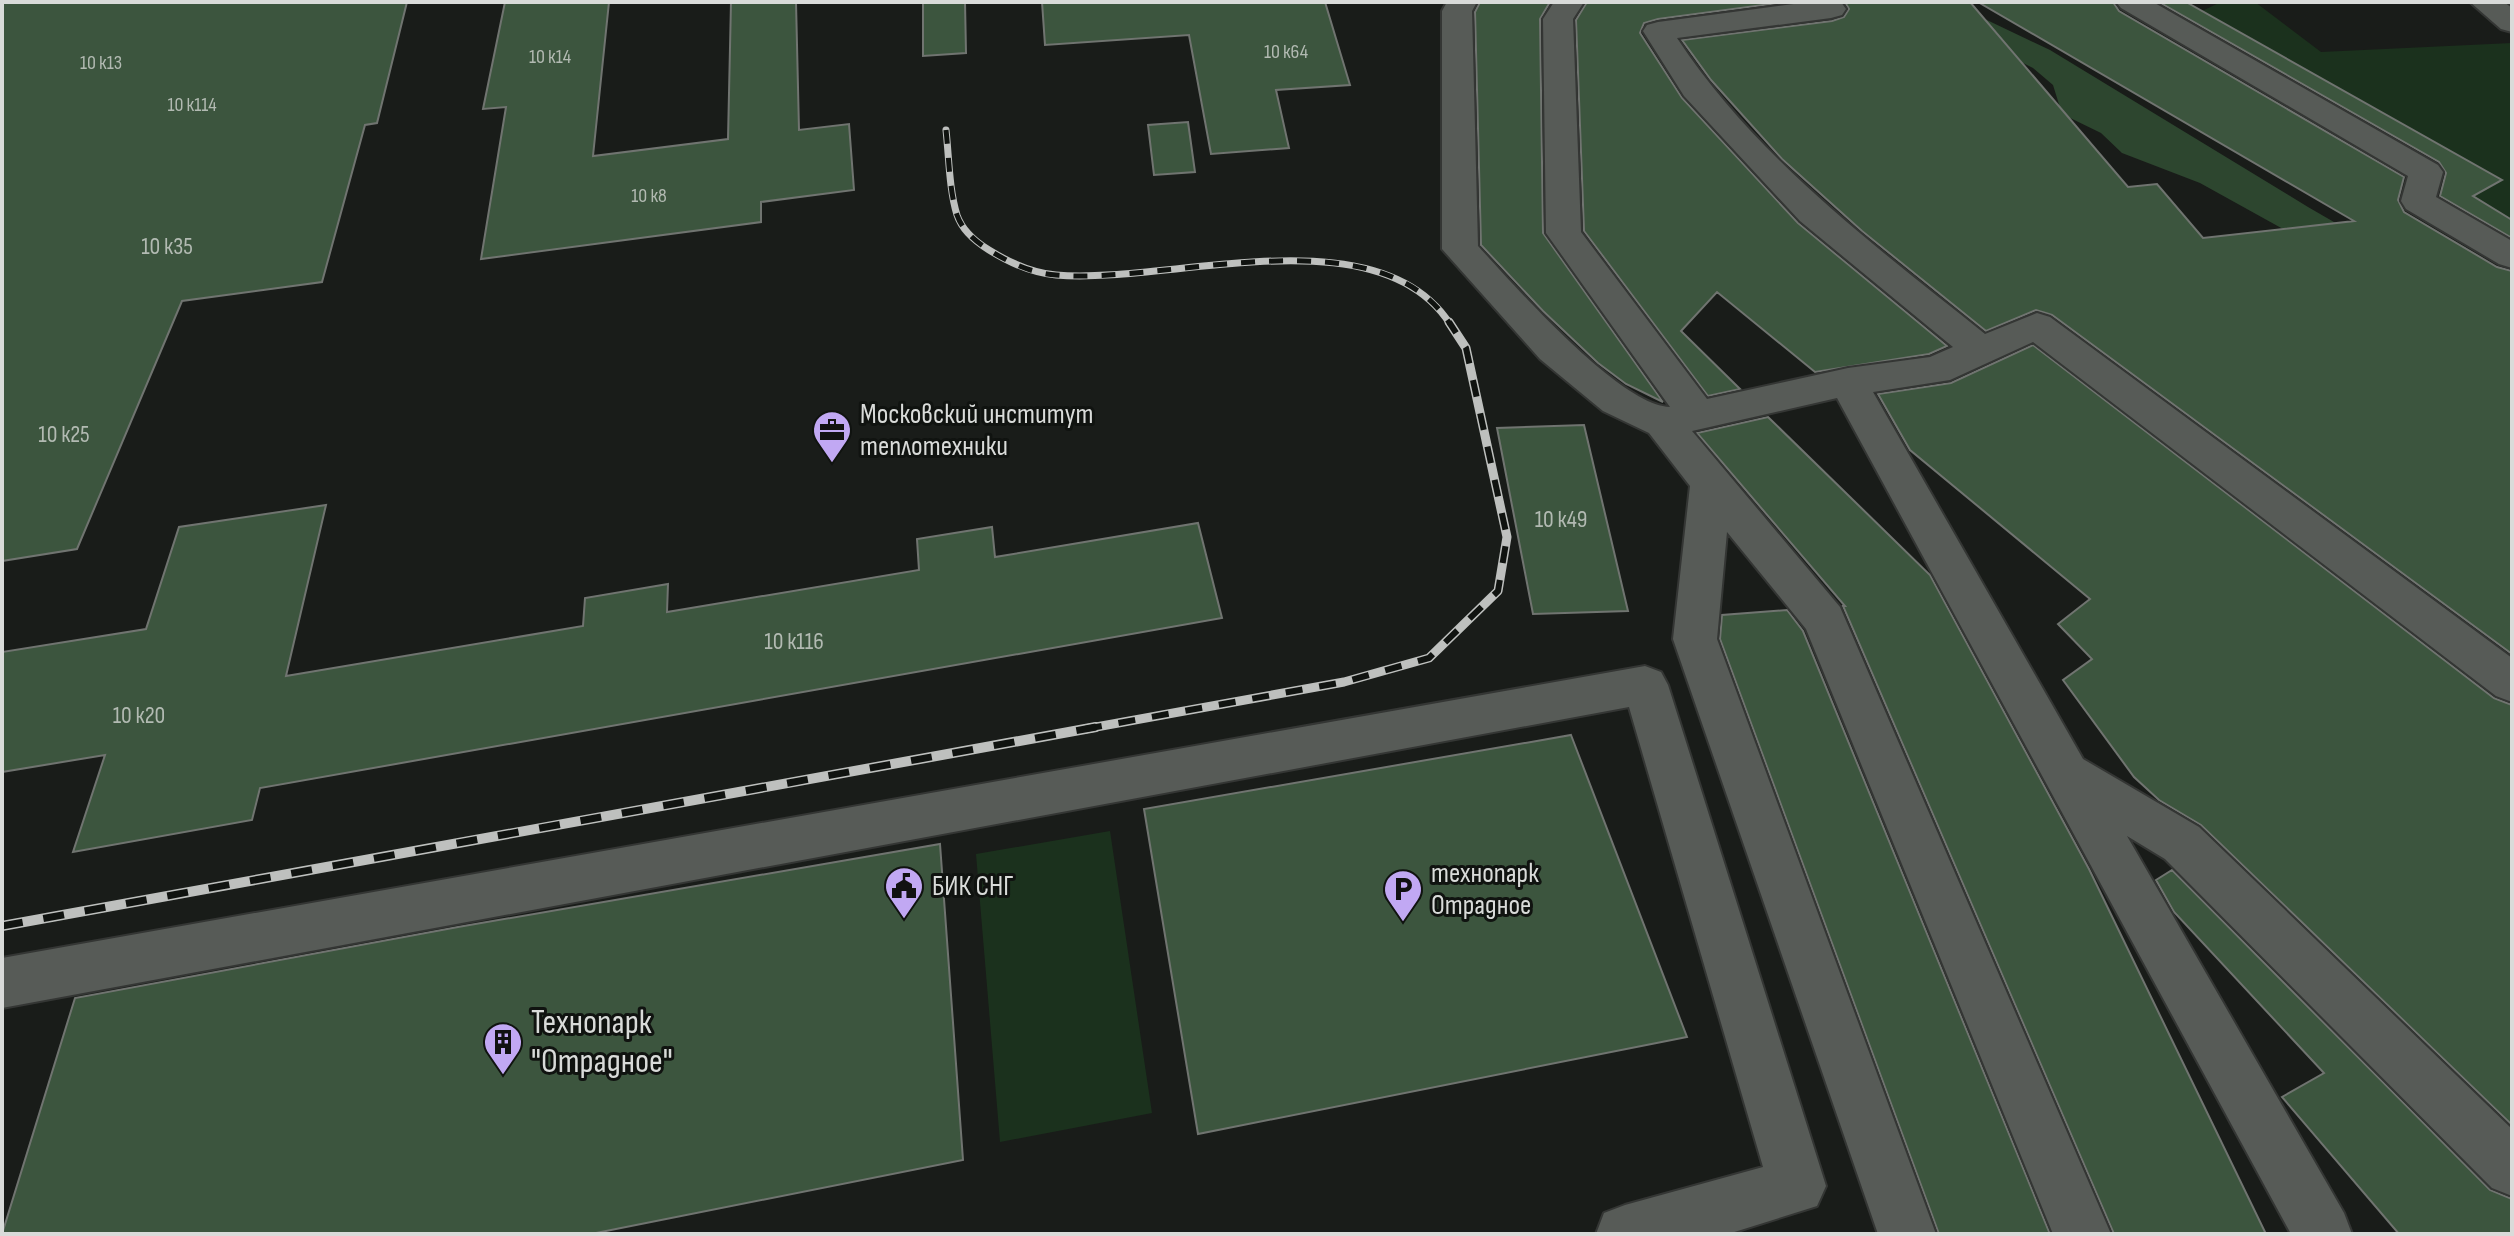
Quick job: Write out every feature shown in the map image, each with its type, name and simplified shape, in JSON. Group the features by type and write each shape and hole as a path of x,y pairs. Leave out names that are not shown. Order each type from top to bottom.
{"street":[{"path":"1462,2 1457,11 1460,249 1553,350 1617,401 1680,419 1848,382 1936,370 2037,326 2512,683"},
{"path":"1569,2 1558,19 1564,233 1680,419 1711,483 1824,620 2082,1234"},
{"path":"1824,2 1831,9 1658,31 1695,89 1812,213 1981,350"},
{"path":"2131,2 2426,172 2418,201 2512,256"},
{"path":"2485,2 2512,23"},
{"path":"1848,382 2323,1234"},
{"path":"1711,483 1695,639 1907,1234"},
{"path":"2,983 1645,685 1797,1186 1625,1234"},
{"path":"2066,773 2182,843 2512,1168"}],"green space":[{"path":"2221,2 2255,2 2321,52 2512,43 2512,220 2473,196 2501,180 2202,11"},
{"path":"1968,11 2050,50 2308,207 2512,325 2292,234 2200,183 2122,153 2101,133 2062,114 2053,85 2033,68 2007,55"},
{"path":"1110,831 1152,1113 1000,1142 976,854"}],"building":[{"path":"2,2 407,2 377,123 365,125 322,282 182,301 77,549 2,561"},
{"path":"505,2 609,2 593,156 728,139 731,2 796,2 799,130 849,124 854,190 761,202 761,222 481,259 506,107 483,109"},
{"path":"923,2 965,2 966,53 923,56"},
{"path":"1042,2 1325,2 1350,85 1276,90 1289,148 1211,154 1189,35 1045,45"},
{"path":"1480,2 1550,2 1540,19 1543,233 1663,402 1626,384 1598,363 1543,311 1481,245 1475,12"},
{"path":"1587,2 1786,2 1658,19 1644,23 1640,33 1682,98 1798,223 1947,346 1929,354 1815,372 1717,292 1681,331 1740,389 1708,396 1584,231 1576,20"},
{"path":"1845,2 1970,2 2128,187 2157,184 2203,238 2354,221 1978,2 2113,2 2119,11 2404,177 2398,200 2404,212 2497,267 2512,271 2512,654 2052,315 2036,310 1986,331 1862,231 1782,159 1711,80 1682,40 1832,21 1844,17 1849,9"},
{"path":"2159,2 2186,2 2502,180 2473,196 2512,220 2512,238 2440,196 2446,173 2439,162"},
{"path":"1188,122 1195,172 1154,175 1148,125"},
{"path":"2033,345 2494,698 2512,705 2512,1125 2201,825 2159,800 2134,777 2063,680 2092,659 2058,624 2090,599 1910,450 1878,394 1951,383"},
{"path":"1768,417 1930,575 2089,869 2266,1234 2114,1234 1845,606 1697,433"},
{"path":"1584,425 1628,611 1533,614 1497,428"},
{"path":"326,505 286,676 583,626 585,598 668,584 667,612 919,570 917,539 992,527 995,557 1198,523 1222,618 260,788 252,820 73,852 105,755 2,772 2,652 146,629 179,527"},
{"path":"1787,610 1803,631 2050,1234 1939,1234 1720,639 1722,615"},
{"name":"технопарк Отрадное","path":"1571,735 1687,1037 1198,1134 1144,809"},
{"name":"Технопарк \"Отрадное\"","path":"940,844 963,1160 591,1234 2,1234 75,998 458,927"},
{"path":"2172,870 2490,1190 2512,1199 2512,1234 2399,1234 2282,1097 2324,1073 2174,912 2156,880"}],"railway":[{"path":"946,130 952,195 959,220 979,243 1021,267 1056,275 1102,275 1268,261 1323,262 1374,270 1417,290 1450,324"},
{"path":"1087,729 1344,682 1429,658 1498,591 1507,537 1466,348 1449,322"},
{"path":"1087,729 1096,727"},
{"path":"2,926 1087,729"}],"place":[{"name":"Московский институт теплотехники","path":"832,464"},
{"name":"БИК СНГ","path":"904,920"},
{"name":"технопарк Отрадное","path":"1403,923"},
{"name":"Технопарк \"Отрадное\"","path":"503,1076"}]}
